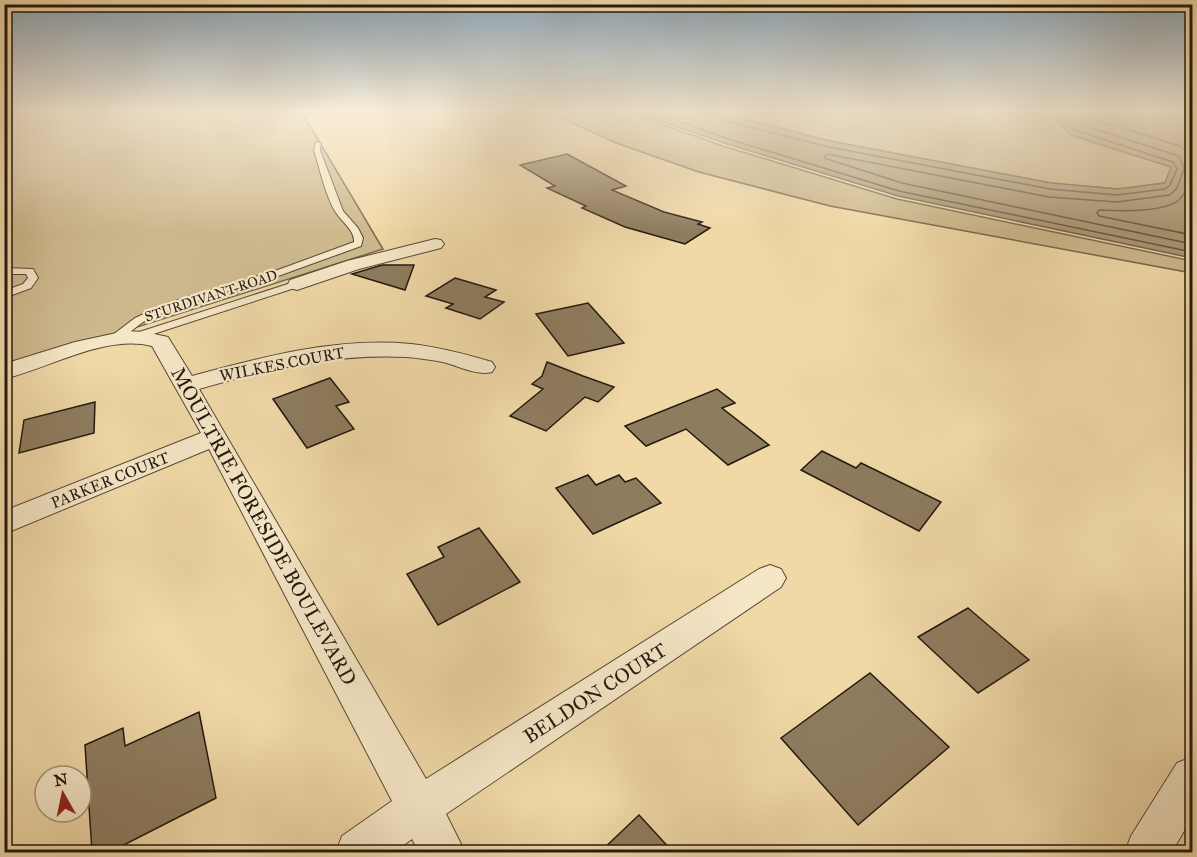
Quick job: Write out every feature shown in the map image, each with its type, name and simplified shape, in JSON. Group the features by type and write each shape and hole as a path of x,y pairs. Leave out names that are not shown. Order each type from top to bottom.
{"street":[{"path":"297,284 353,265 435,244"},
{"path":"4,372 124,338"},
{"name":"MOULTRIE FORESIDE BOULEVARD","path":"124,338 160,342 187,385 443,852"},
{"name":"WILKES COURT","path":"187,385 278,361 352,350 415,350 444,355 484,367"},
{"name":"PARKER COURT","path":"4,523 216,437"},
{"name":"BELDON COURT","path":"358,852 420,807 770,578"},
{"path":"1147,852 1192,778"}],"lane":[{"path":"124,338 139,320 172,305 303,264 358,244 359,237 355,230 339,212 318,152"},
{"path":"4,271 30,271 33,278 27,286 4,295"},
{"name":"STURDIVANT ROAD","path":"124,338 297,284"}],"shaded area":[{"path":"5,152 325,152 383,249 5,369"},
{"path":"642,152 743,152 897,199 1192,261 1192,273 830,206 699,172"},
{"path":"888,152 1125,152 1172,167 1165,183 1118,189 1051,183"}],"water":[{"path":"753,152 888,152 1051,183 1118,189 1165,183 1171,167 1124,152 1192,152 1192,258 898,196"}],"building":[{"path":"567,154 626,186 612,190 664,212 702,222 698,224 710,228 685,244 625,227 582,208 586,206 547,188 555,186 520,165"},
{"path":"382,265 414,265 405,290 352,274"},
{"path":"455,278 496,290 485,297 504,302 480,319 446,308 453,304 426,296"},
{"path":"588,303 624,343 568,356 536,314"},
{"path":"547,362 614,387 598,402 585,397 546,431 510,416 543,389 532,384 542,376"},
{"path":"330,378 349,402 336,406 354,429 307,448 273,399"},
{"path":"717,389 735,403 722,408 769,445 728,465 686,429 646,446 625,426"},
{"path":"95,402 94,433 19,453 24,420"},
{"path":"822,451 856,468 861,463 941,502 919,531 801,470"},
{"path":"588,475 596,485 619,475 625,482 636,478 661,503 593,534 556,488"},
{"path":"479,528 520,582 438,625 407,574 444,557 438,547"},
{"path":"968,608 1029,660 978,693 918,637"},
{"path":"870,673 949,747 858,825 781,738"},
{"path":"199,712 216,798 110,852 92,852 90,824 93,824 93,764 86,764 85,745 123,728 125,746"},
{"path":"639,815 673,852 600,852"}]}
